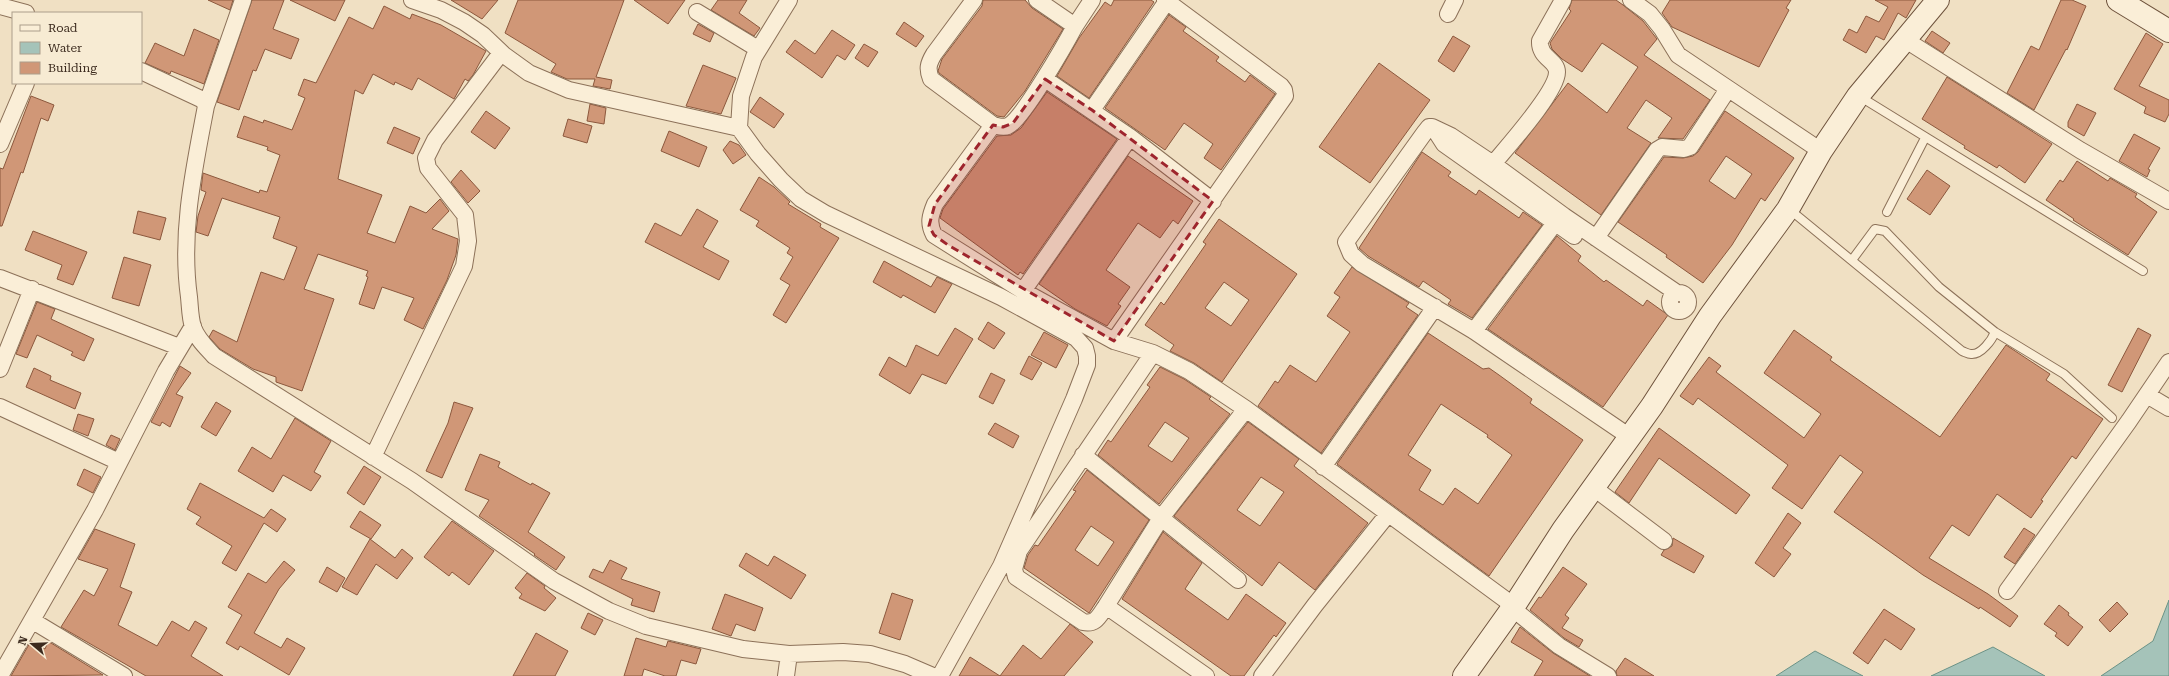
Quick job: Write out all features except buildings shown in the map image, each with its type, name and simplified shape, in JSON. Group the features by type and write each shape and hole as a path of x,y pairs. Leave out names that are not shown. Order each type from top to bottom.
{"street":[{"path":"243,0 206,106 188,200 186,236 187,284 193,326 200,341 214,356 418,485 554,581 609,611 646,626 743,649 789,654 843,652 870,654 906,664 933,676"},
{"path":"412,0 441,10 464,22 483,35 501,53 529,73 569,90 739,128"},
{"path":"789,0 758,49 741,96 739,128 758,154 781,180 801,199 826,214 1001,297 1076,338 1085,348 1087,365 1049,460 1001,566 940,676"},
{"path":"974,0 934,54 928,64 928,71 931,79 993,125 1003,127 1013,123 1045,79 1075,26 1092,0"},
{"path":"1037,0 1075,26"},
{"path":"1448,14 1455,0"},
{"path":"1493,164 1544,100 1554,83 1557,74 1556,67 1542,54 1540,42 1563,0"},
{"path":"1631,0 1650,14 1662,29 1678,55 1821,151"},
{"path":"1464,676 1630,437 1706,322 1788,209 1821,151 1858,96 1938,0"},
{"path":"2118,0 2169,31"},
{"path":"1092,110 1166,1 1284,90 1285,96 1114,342"},
{"path":"0,6 22,12"},
{"path":"697,12 758,49"},
{"path":"1904,39 2080,150 2169,201"},
{"path":"374,457 464,266 468,241 465,214 428,168 426,158 435,140 501,53"},
{"path":"142,71 203,100 206,106"},
{"path":"1045,79 1130,137 1213,201"},
{"path":"0,144 26,84"},
{"path":"1596,238 1657,150 1662,147 1684,149 1690,147 1728,89"},
{"path":"993,125 935,204 930,214 930,226 934,235 1023,291 1114,342 1153,353 1189,371 1246,410 1388,514 1513,607 1559,646 1608,676"},
{"path":"1630,437 1474,331 1362,264 1351,254 1346,242 1429,127 1451,136 1493,164 1596,238 1706,322"},
{"path":"1436,130 1444,144 1555,223 1678,301"},
{"path":"1023,291 1130,137"},
{"path":"1474,331 1555,223"},
{"path":"0,278 32,289 179,347"},
{"path":"0,369 32,289"},
{"path":"1322,467 1435,307"},
{"path":"1,672 33,621 179,347 193,326"},
{"path":"1153,353 1019,551 1014,570 1016,577 1083,622 1089,624 1096,621 1161,518 1246,410"},
{"path":"2008,592 2169,362"},
{"path":"2147,395 2169,408"},
{"path":"0,407 119,462"},
{"path":"1083,455 1238,580"},
{"path":"1594,488 1664,541"},
{"path":"1262,676 1315,605 1388,514"},
{"path":"1106,606 1206,676"},
{"path":"33,621 124,676"},
{"path":"786,676 789,654"}],"lane":[{"path":"1858,96 2143,271"},
{"path":"1887,212 1925,138"},
{"path":"1788,209 1962,351 1970,355 1978,353 1993,338 1995,332"},
{"path":"1852,260 1875,229 1885,231 1939,287 1995,332 2064,374 2112,418"}],"highlighted area":[{"path":"1045,79 1092,110 1213,201 1114,341 948,245 934,235 929,226 935,204 993,125 1003,127 1013,123"}],"water":[{"path":"2169,600 2169,676 2101,676 2153,641"},
{"path":"1993,647 2045,676 1931,676"},
{"path":"1815,651 1863,676 1776,676"}]}
